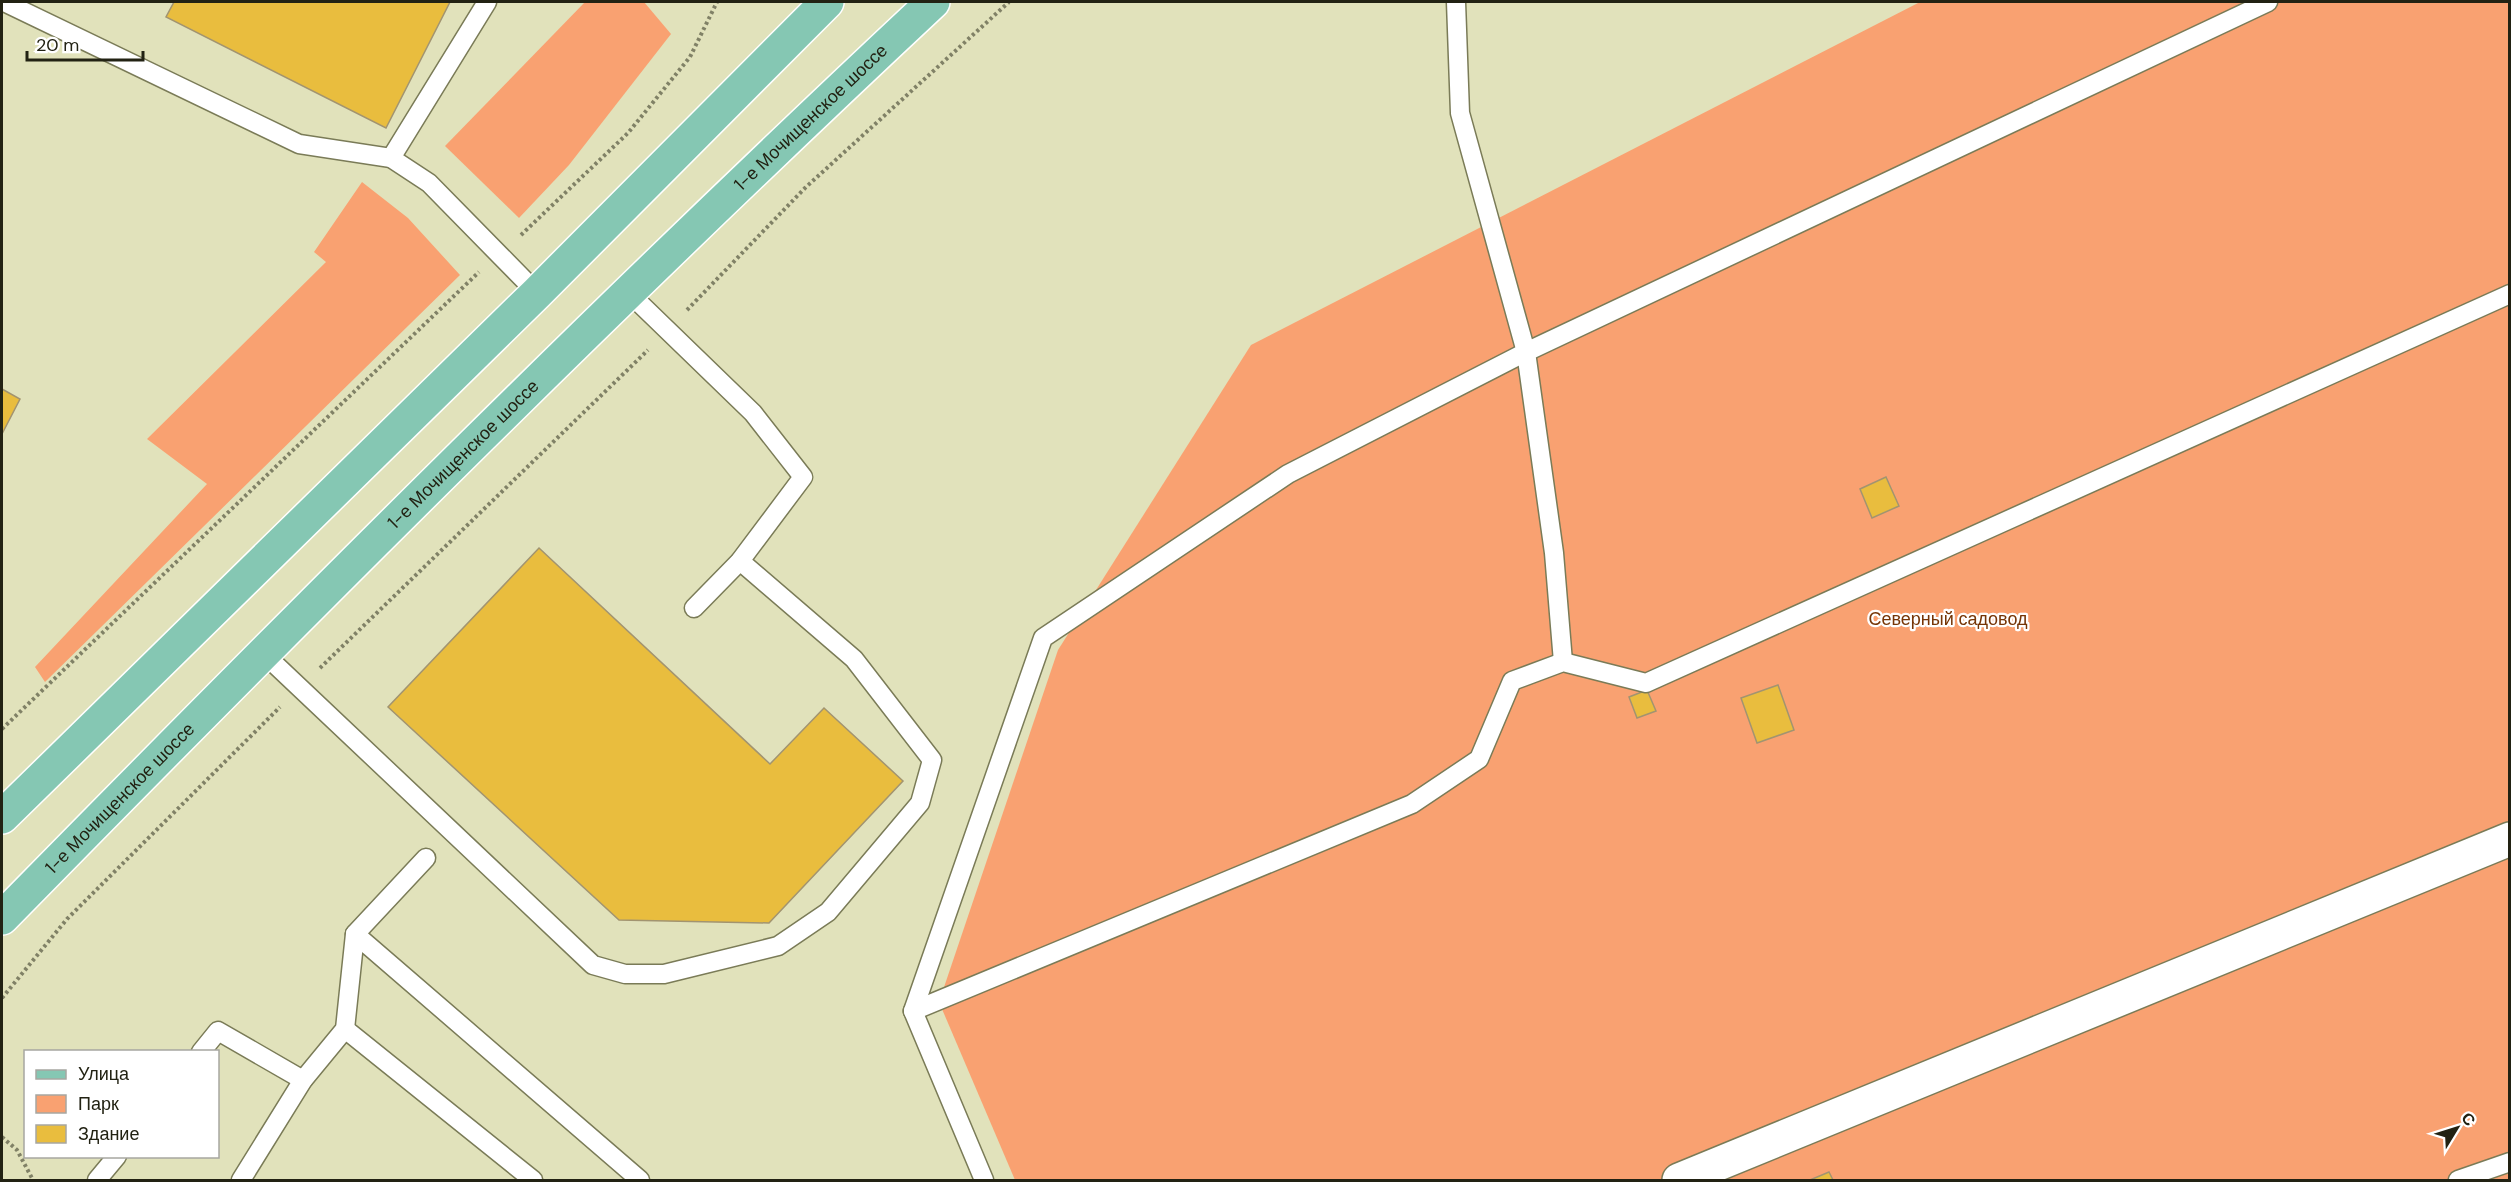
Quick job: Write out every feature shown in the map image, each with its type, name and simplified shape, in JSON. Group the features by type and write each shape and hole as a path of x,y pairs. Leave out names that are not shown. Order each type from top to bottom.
{"main road":[{"path":"2,817 537,293 827,2"},
{"name":"1-е Мочищенское шоссе","path":"2,918 262,652 627,291 933,2"}],"street":[{"path":"1680,1180 2510,839"}],"lane":[{"path":"4,2 300,144 391,158 429,183 537,293"},
{"path":"391,158 487,2"},
{"path":"1456,2 1460,114 1526,352 1554,553 1563,662"},
{"path":"984,1180 913,1011 1043,638 1288,474 1526,352 2268,2"},
{"path":"627,291 753,413 803,477 740,561 694,608"},
{"path":"913,1011 1412,804 1479,759 1512,681 1563,662 1646,683 2510,294"},
{"path":"262,652 593,965 625,974 664,974 778,946 828,912 920,803 932,760 855,659 740,561"},
{"path":"241,1180 303,1080 345,1029 355,934 426,858"},
{"path":"355,934 640,1180"},
{"path":"345,1029 533,1180"},
{"path":"203,1050 218,1030 303,1080"},
{"path":"98,1180 115,1158"},
{"path":"2458,1180 2510,1162"}],"path":[{"path":"2,729 463,286 501,254 627,134 690,57 717,2"},
{"path":"2,998 67,919 300,687 669,330 805,188 1009,2"},
{"path":"2,1137 17,1150 33,1180"}],"green space":[{"path":"585,2 644,2 671,34 569,165 519,218 445,146"},
{"name":"Северный садовод","path":"1920,2 2509,2 2509,1180 1015,1180 939,1002 1058,650 1251,345"},
{"path":"362,182 408,218 460,275 45,682 35,667 207,484 147,439 326,262 314,252"}],"building":[{"path":"174,2 450,2 386,128 166,17"},
{"path":"2,389 20,399 2,434"},
{"path":"1886,477 1899,506 1872,518 1860,489"},
{"path":"539,548 770,764 824,708 903,781 769,923 619,920 388,707"},
{"path":"1778,685 1794,730 1757,743 1741,698"},
{"path":"1647,690 1656,711 1637,718 1629,697"},
{"path":"1829,1172 1833,1180 1810,1180"}]}
